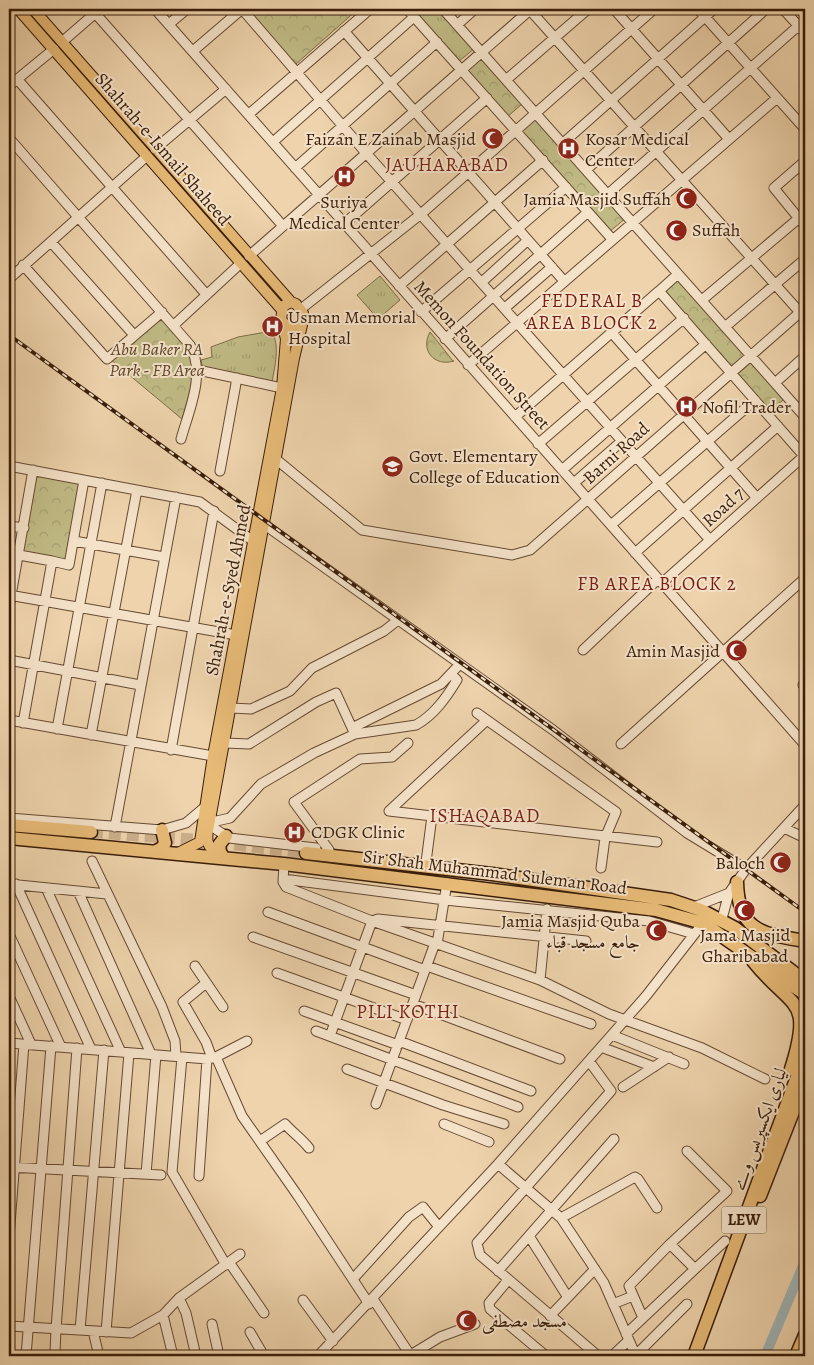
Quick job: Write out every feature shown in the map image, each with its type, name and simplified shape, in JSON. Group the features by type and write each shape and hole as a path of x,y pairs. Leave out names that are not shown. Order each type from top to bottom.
{"highway":[{"path":"9,825 91,832"},
{"path":"156,851 162,848 165,842 162,830"},
{"path":"222,858 219,845 226,836"},
{"name":"Sir Shah Muhammad Suleman Road","path":"9,838 177,853 447,883 656,910 712,920 735,928 805,981"},
{"name":"Sir Shah Muhammad Suleman Road","path":"306,853 492,874 662,898 694,907 712,920 743,950 805,994"},
{"path":"737,882 738,904 742,913 750,925 761,932"},
{"path":"735,928 805,941"},
{"name":"LEW","path":"743,950 764,976 789,995 802,1015 804,1028 760,1154 743,1224"},
{"name":"لیاری ایکسپریس وے","path":"694,1356 805,1055"},
{"name":"LEW","path":"743,1224 762,1193 805,1081"},
{"path":"796,1356 805,1335"}],"main road":[{"name":"Shahrah-e-Ismail Shaheed","path":"18,9 58,46 245,259 291,302"},
{"name":"Shahrah-e-Ismail Shaheed","path":"33,9 58,46"},
{"name":"Shahrah-e-Ismail Shaheed","path":"245,259 282,315"},
{"path":"291,302 301,310 302,325 298,329 290,329 282,315 286,303 291,302"},
{"name":"Shahrah-e-Syed Ahmed","path":"273,459 286,339 282,315"},
{"name":"Shahrah-e-Syed Ahmed","path":"177,853 192,848 200,842 209,814 225,743 273,459 302,325"},
{"name":"Shahrah-e-Syed Ahmed","path":"222,858 210,850 207,842 213,756 253,541 261,524"}],"street":[{"name":"Memon Foundation Street","path":"155,9 468,366 589,499 805,745"},
{"path":"169,24 187,9"},
{"path":"193,51 242,9 366,153 710,540"},
{"path":"249,114 296,71 370,9"},
{"path":"407,9 612,239"},
{"path":"443,9 775,383 802,407 805,417"},
{"path":"457,25 475,9"},
{"path":"174,325 245,259 530,9 775,285 804,313"},
{"path":"506,80 588,9"},
{"path":"614,9 729,139"},
{"path":"301,310 422,214 467,172 654,9"},
{"path":"698,9 805,130"},
{"path":"562,144 714,9"},
{"path":"586,170 766,9"},
{"path":"608,194 751,69 803,27 783,9"},
{"path":"9,86 98,11 189,121 283,226"},
{"path":"273,142 414,17"},
{"path":"344,30 564,281"},
{"path":"295,168 437,42"},
{"path":"17,79 206,294"},
{"path":"9,279 151,153 226,90"},
{"path":"344,224 487,98"},
{"path":"468,366 681,179 777,98"},
{"path":"9,138 174,325 196,356 198,370 181,440"},
{"path":"399,286 543,160"},
{"path":"702,300 803,219 774,188 805,161"},
{"path":"421,312 566,186"},
{"path":"445,339 588,212"},
{"path":"482,282 528,240"},
{"path":"51,242 134,335"},
{"path":"725,327 805,259"},
{"path":"23,265 107,359 162,312"},
{"path":"505,308 552,268"},
{"path":"515,417 678,274"},
{"path":"659,291 805,456"},
{"name":"Barni Road","path":"273,459 362,530 512,555 530,550 751,356 804,313"},
{"path":"538,444 684,318"},
{"path":"612,333 757,498"},
{"path":"562,470 706,344"},
{"path":"775,383 805,356"},
{"path":"198,370 282,388"},
{"path":"220,471 237,378"},
{"path":"611,525 755,400"},
{"path":"635,553 778,426"},
{"path":"574,483 622,440"},
{"name":"Road 7","path":"583,650 805,456"},
{"path":"9,466 200,502 253,541"},
{"path":"9,607 33,470"},
{"path":"9,550 69,565 84,480"},
{"path":"57,729 102,483"},
{"path":"91,735 137,490"},
{"path":"115,827 176,497"},
{"path":"170,750 214,511"},
{"path":"261,524 553,730 688,833 746,870"},
{"path":"9,526 24,528"},
{"path":"74,541 164,556"},
{"path":"23,723 52,562"},
{"path":"621,744 805,578"},
{"path":"10,596 236,635"},
{"path":"231,708 251,709 290,691 312,668 384,631 398,620"},
{"path":"9,660 140,685"},
{"path":"9,818 162,830 209,814 230,818 261,784 441,684 460,664"},
{"path":"354,731 416,725 424,720 446,698 457,680 450,674"},
{"path":"225,743 249,744 316,702 336,693 354,731"},
{"path":"477,712 614,810 616,814 605,838 601,868"},
{"path":"9,720 170,750 213,756"},
{"path":"487,720 389,811 605,838 658,842"},
{"path":"329,850 294,802 360,759 392,757 408,743"},
{"path":"318,1356 371,1302 498,1164 625,1020 694,934 712,920 746,870 784,828 804,810"},
{"path":"209,814 214,828 226,836 426,862 492,874"},
{"path":"426,862 432,816"},
{"path":"784,828 805,838"},
{"path":"92,861 162,1007 175,1041 179,1057 172,1172 228,1264 264,1313"},
{"path":"284,864 283,879 286,887 372,921 540,980 593,1007 702,1048 765,1079"},
{"path":"283,879 445,900 649,921 694,934"},
{"path":"376,1104 436,943 447,883"},
{"path":"13,884 107,894"},
{"path":"13,884 91,1049"},
{"path":"46,888 125,1052 119,1173 106,1332"},
{"path":"78,891 153,1055 146,1174"},
{"path":"694,907 729,893"},
{"path":"540,980 547,909"},
{"path":"268,912 363,947 591,1024"},
{"path":"372,921 378,919 441,924 586,941"},
{"path":"330,1036 372,921"},
{"path":"9,934 61,1047"},
{"path":"253,937 416,995"},
{"path":"195,966 223,1007"},
{"path":"277,973 407,1020"},
{"path":"206,983 183,1002 206,1042 212,1058 242,1116 353,1279 410,1356 440,1337 476,1324"},
{"path":"9,996 28,1044 12,1167 9,1237"},
{"path":"413,1004 560,1059"},
{"path":"304,1011 531,1091"},
{"path":"316,1031 518,1107"},
{"path":"612,1035 684,1064"},
{"path":"9,1043 212,1058 248,1041"},
{"path":"26,1356 42,1169 50,1046"},
{"path":"601,1047 654,1067"},
{"path":"61,1356 54,1352 76,1048"},
{"path":"80,1330 104,1050"},
{"path":"623,1088 669,1057"},
{"path":"199,1176 212,1058"},
{"path":"589,1061 610,1090 477,1242 480,1255 598,1356"},
{"path":"347,1069 504,1124"},
{"path":"260,1141 285,1124 292,1132 299,1135 309,1148"},
{"path":"444,1124 489,1142"},
{"path":"498,1271 614,1139"},
{"path":"644,1318 629,1286 630,1282 727,1191 687,1151"},
{"path":"498,1164 561,1218 595,1269 614,1304 636,1356 686,1304"},
{"path":"12,1167 161,1175"},
{"path":"561,1218 635,1177 657,1208"},
{"path":"353,1279 409,1217 423,1207 439,1227"},
{"path":"528,1236 568,1296"},
{"path":"612,1356 644,1318 725,1241"},
{"path":"670,1244 695,1269"},
{"path":"9,1326 131,1333 163,1315 179,1298 240,1254"},
{"path":"550,1316 595,1269"},
{"path":"508,1280 489,1303 490,1309 546,1356"},
{"path":"614,1304 633,1296"},
{"path":"179,1298 186,1312 196,1356"},
{"path":"303,1300 333,1341"},
{"path":"163,1315 173,1356"},
{"path":"212,1324 219,1356"},
{"path":"93,1331 99,1356"},
{"path":"250,1332 264,1356"}],"green space":[{"path":"247,9 358,9 296,64"},
{"path":"411,9 439,9 475,48 458,62"},
{"path":"482,57 522,104 507,117 466,71"},
{"path":"535,116 626,218 609,232 518,130"},
{"path":"678,274 787,397 767,413 659,291"},
{"path":"380,276 400,300 378,319 357,295"},
{"name":"Abu Baker RA Park - FB Area","path":"162,317 189,349 196,371 182,419 110,359"},
{"path":"272,331 276,350 272,382 203,369 201,360 212,357 211,347 238,337"},
{"path":"430,332 454,361 440,362 431,356 427,345"},
{"path":"33,471 84,480 69,565 19,555"}],"waterway":[{"path":"765,1356 805,1261"}],"tunnel":[{"path":"91,832 199,840 306,853"}],"railway":[{"path":"9,335 805,912"}],"place":[{"name":"Faizan E Zainab Masjid","path":"492,139"},
{"name":"Kosar Medical Center","path":"569,149"},
{"name":"Suriya Medical Center","path":"344,177"},
{"name":"Jamia Masjid Suffah","path":"687,199"},
{"name":"Suffah","path":"676,230"},
{"name":"Usman Memorial Hospital","path":"272,327"},
{"name":"Nofil Trader","path":"686,407"},
{"name":"Govt. Elementary College of Education","path":"393,466"},
{"name":"Amin Masjid","path":"736,651"},
{"name":"CDGK Clinic","path":"295,832"},
{"name":"Baloch","path":"781,863"},
{"name":"Jama Masjid Gharibabad","path":"745,910"},
{"name":"Jamia Masjid Quba جامع مسجد قباء","path":"656,931"},
{"name":"مسجد مصطفی","path":"466,1321"}],"district":[{"name":"JAUHARABAD","path":"447,165"},
{"name":"FEDERAL B AREA BLOCK 2","path":"592,312"},
{"name":"FB AREA BLOCK 2","path":"657,584"},
{"name":"ISHAQABAD","path":"485,816"},
{"name":"PILI KOTHI","path":"408,1012"}]}
